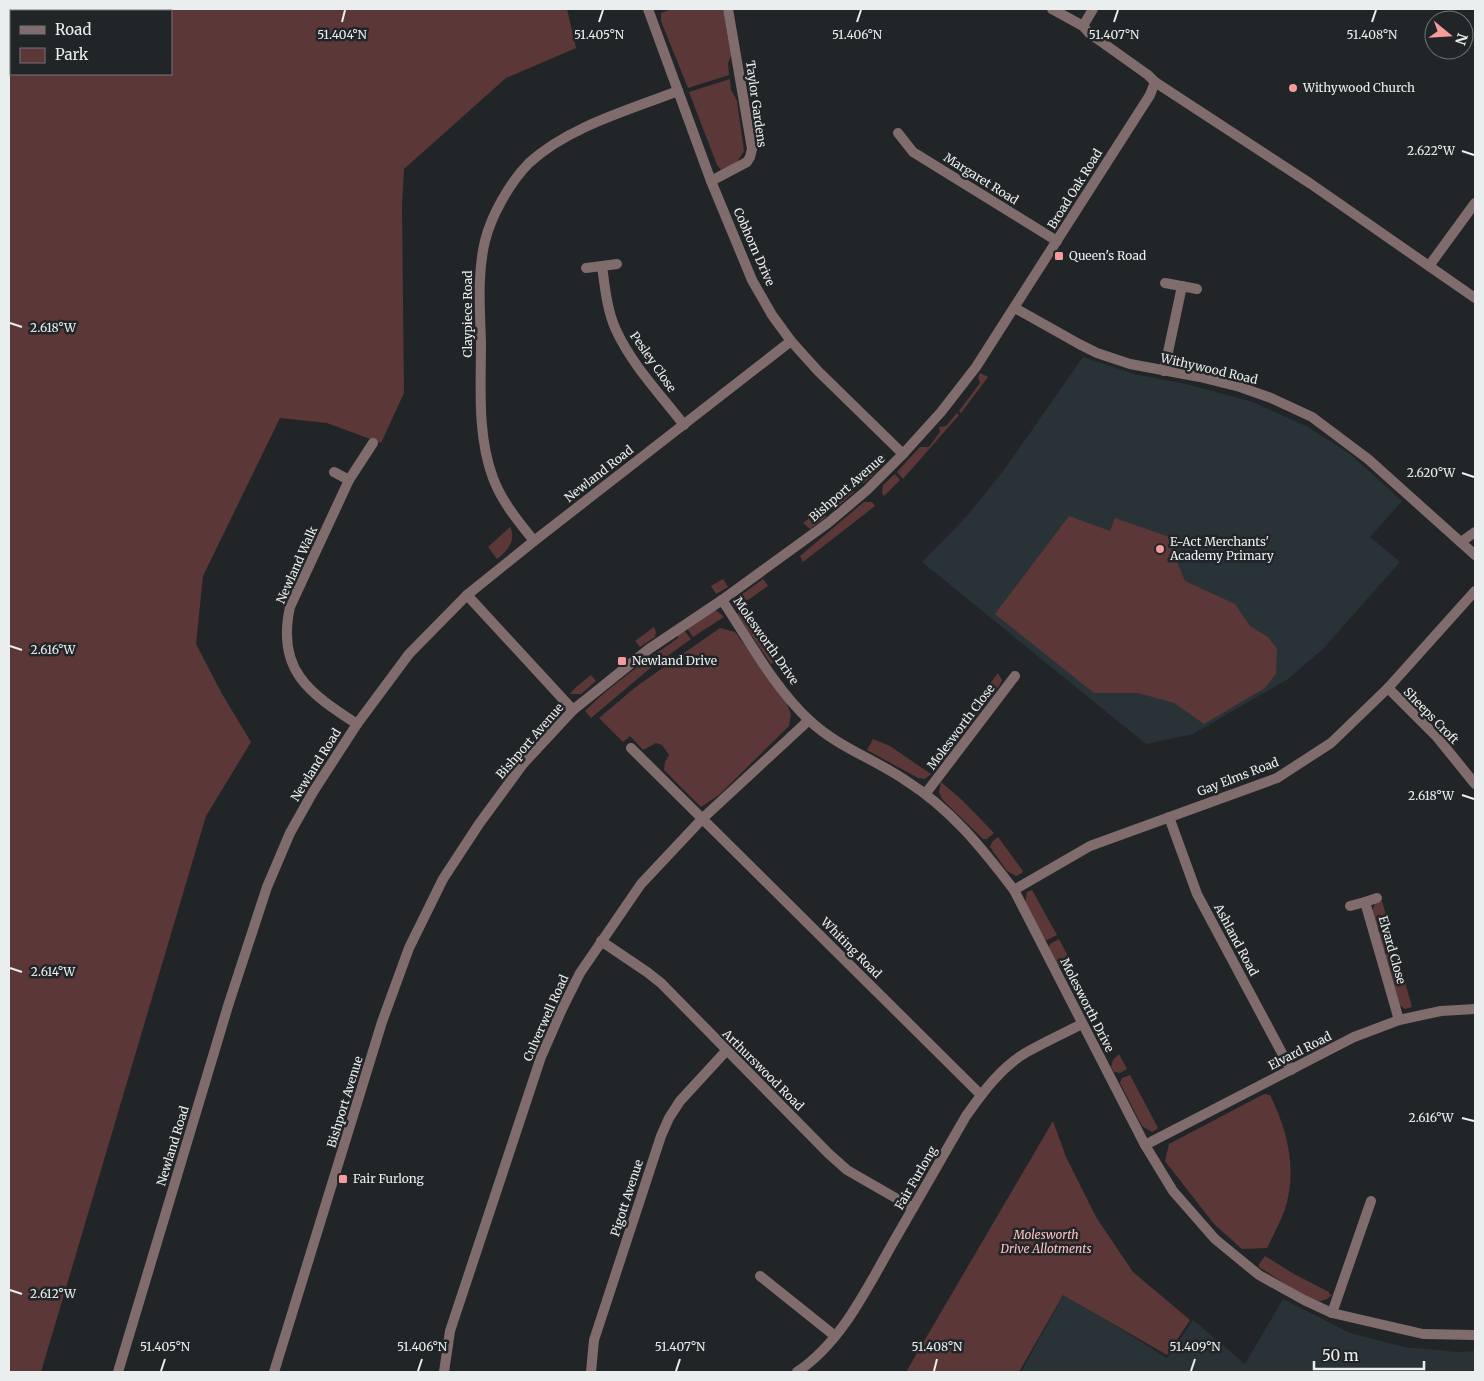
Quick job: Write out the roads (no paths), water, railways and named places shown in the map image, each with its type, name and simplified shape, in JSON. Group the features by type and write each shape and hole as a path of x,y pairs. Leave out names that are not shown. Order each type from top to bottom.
{"street":[{"name":"Taylor Gardens","path":"712,180 746,162 750,157 752,149 728,9"},
{"path":"1052,9 1082,26 1089,34 1148,75 1155,82 1311,184 1475,298"},
{"path":"1082,26 1092,9"},
{"name":"Cobhorn Drive","path":"651,10 678,91 752,280 772,315 791,341 903,454"},
{"name":"Broad Oak Road","path":"1015,308 1150,95 1155,82"},
{"name":"Claypiece Road","path":"534,541 508,508 493,478 484,448 480,272 485,240 510,186 528,164 548,148 573,133 678,91"},
{"name":"Margaret Road","path":"898,133 913,152 1057,241"},
{"path":"1429,266 1475,203"},
{"path":"586,268 617,264"},
{"name":"Pesley Close","path":"602,266 607,301 616,330 630,355 684,425"},
{"path":"1165,283 1198,289"},
{"path":"1164,371 1182,286"},
{"name":"Withywood Road","path":"1015,308 1097,352 1130,364 1240,387 1271,398 1312,417 1368,459 1475,556"},
{"name":"Bishport Avenue","path":"274,1372 382,1022 409,948 444,879 479,824 523,764 573,710 649,649 722,600 828,524 867,490 941,412 976,367 1015,308"},
{"name":"Newland Road","path":"118,1372 225,1016 267,887 290,833 313,792 358,724 409,654 467,595 791,341"},
{"name":"Newland Walk","path":"358,724 316,696 298,676 288,652 286,625 290,607 349,480 373,443"},
{"path":"334,472 349,480"},
{"path":"1461,542 1475,532"},
{"name":"Gay Elms Road","path":"1014,890 1090,846 1277,778 1338,738 1388,688 1475,590"},
{"path":"467,595 573,710"},
{"name":"Molesworth Drive","path":"722,600 775,681 809,720 842,744 874,761 926,794 957,820 1014,890 1146,1146 1173,1191 1215,1239 1259,1275 1332,1313 1423,1334 1475,1336"},
{"name":"Molesworth Close","path":"926,794 1015,676"},
{"name":"Sheeps Croft","path":"1388,688 1437,737 1475,784"},
{"name":"Culverwell Road","path":"444,1372 450,1331 541,1057 576,980 641,884 703,818 809,720"},
{"name":"Whiting Road","path":"631,748 981,1095"},
{"name":"Ashland Road","path":"1169,817 1197,894 1291,1070"},
{"path":"1350,906 1377,898"},
{"name":"Elvard Close","path":"1365,902 1399,1020"},
{"name":"Arthurswood Road","path":"601,941 661,983 828,1154 912,1208"},
{"name":"Elvard Road","path":"1146,1146 1354,1037 1399,1020 1441,1011 1475,1009"},
{"name":"Fair Furlong","path":"797,1372 813,1362 858,1304 966,1116 981,1095 1003,1070 1026,1053 1082,1024"},
{"name":"Pigott Avenue","path":"591,1372 594,1340 661,1136 669,1118 680,1101 726,1051"},
{"path":"1332,1313 1372,1201"},
{"path":"760,1276 835,1336"}],"place":[{"name":"Withywood Church","path":"1293,88"},
{"name":"Queen's Road","path":"1059,256"},
{"name":"E-Act Merchants' Academy Primary","path":"1160,549"},
{"name":"Newland Drive","path":"622,661"},
{"name":"Fair Furlong","path":"343,1179"}],"park label":[{"name":"Molesworth Drive Allotments","path":"1046,1242"}]}
